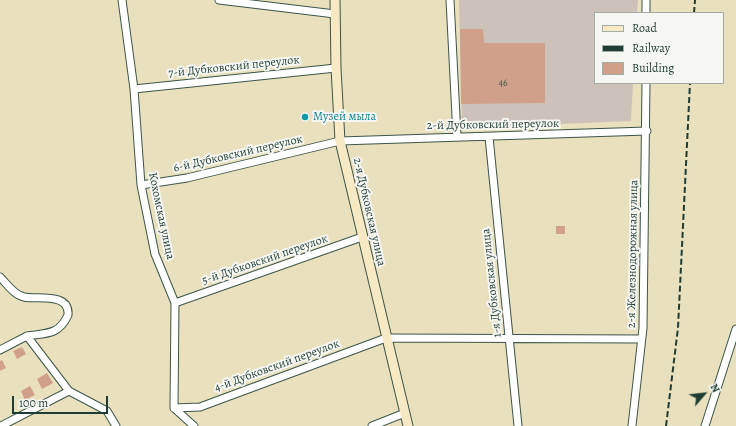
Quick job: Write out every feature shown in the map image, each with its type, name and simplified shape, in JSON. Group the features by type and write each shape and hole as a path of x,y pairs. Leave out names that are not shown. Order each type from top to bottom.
{"main road":[{"name":"2-я Дубковская улица","path":"335,0 336,68 340,142 408,426"}],"street":[{"name":"Кохомская улица","path":"122,0 134,89 142,185 155,254 175,304 174,408"},
{"path":"219,0 335,14"},
{"path":"450,0 457,136"},
{"path":"646,0 646,12"},
{"name":"7-й Дубковский переулок","path":"134,89 336,68"},
{"name":"2-я Железнодорожная улица","path":"632,426 643,328 646,84"},
{"name":"2-й Дубковский переулок","path":"340,142 457,136 489,137 646,131"},
{"name":"1-я Дубковская улица","path":"489,137 518,426"},
{"name":"6-й Дубковский переулок","path":"142,185 187,178 340,142"},
{"name":"5-й Дубковский переулок","path":"175,304 362,237"},
{"path":"0,277 19,295 24,297 51,298 62,303 67,308 68,315 59,329 52,333 27,336 0,350"},
{"path":"705,426 734,346 736,329"},
{"path":"27,336 69,391 107,411 116,426"},
{"path":"386,338 641,339"},
{"name":"4-й Дубковский переулок","path":"174,408 200,407 386,338"},
{"path":"2,426 69,391"},
{"path":"174,408 194,426"},
{"path":"372,426 404,413"}],"shaded area":[{"path":"459,0 638,0 637,12 594,12 594,84 633,84 631,121 462,128"}],"building":[{"path":"460,29 483,29 484,43 545,43 545,103 461,104"},
{"path":"556,226 565,226 565,234 556,234"},
{"path":"22,347 26,354 17,359 13,351"},
{"path":"2,360 6,368 0,371 0,361"},
{"path":"47,373 53,383 42,389 37,379"},
{"path":"30,386 35,395 25,400 21,391"}],"railway":[{"path":"694,12 695,0"},
{"path":"666,426 678,328 690,84"}],"place":[{"name":"Музей мыла","path":"305,117"}]}
